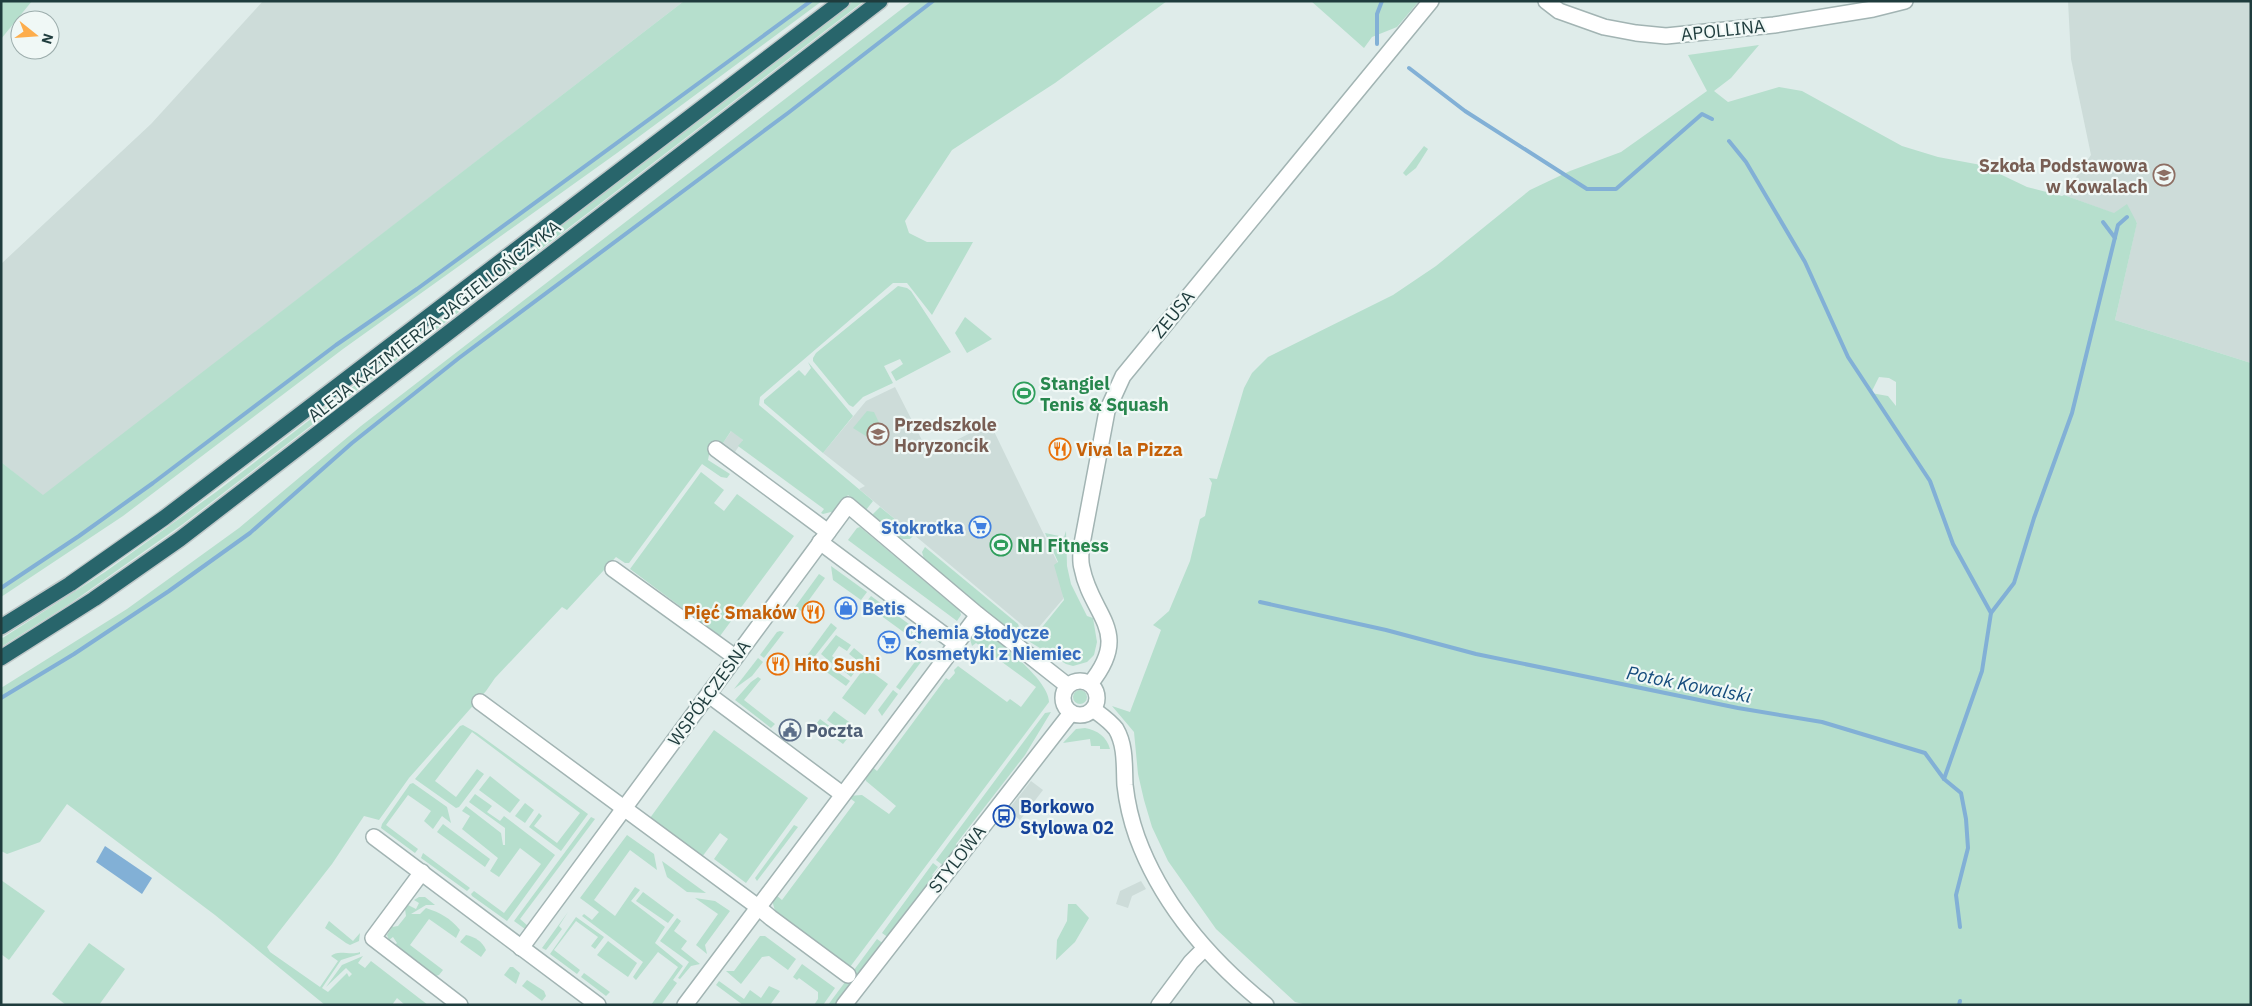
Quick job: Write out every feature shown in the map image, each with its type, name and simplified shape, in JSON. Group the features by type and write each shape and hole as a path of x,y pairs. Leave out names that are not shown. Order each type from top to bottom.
{"highway":[{"name":"ALEJA KAZIMIERZA JAGIELLOŃCZYKA","path":"1,627 70,584 178,508 842,1"},
{"name":"ALEJA KAZIMIERZA JAGIELLOŃCZYKA","path":"1,658 94,599 195,528 880,1"}],"street":[{"name":"ZEUSA","path":"1090,684 1102,668 1108,652 1109,633 1082,568 1081,549 1104,427 1113,396 1130,368 1431,1"},
{"name":"APOLLINA","path":"1546,1 1559,11 1604,27 1666,36 1774,25 1873,9 1905,1"},
{"path":"716,449 955,643"},
{"name":"WSPÓŁCZESNA","path":"521,948 848,505 978,614"},
{"path":"613,569 735,657"},
{"path":"685,1005 978,614 1068,686"},
{"path":"1078,681 1090,684 1097,696 1093,709 1083,715 1071,713 1063,700 1068,686 1078,681"},
{"path":"709,695 842,794"},
{"path":"480,702 848,975"},
{"path":"1093,709 1115,727 1120,736 1124,754 1125,786 1130,816 1138,839 1155,875 1176,910 1204,949 1266,1005"},
{"name":"STYLOWA","path":"844,1005 1071,713"},
{"path":"374,837 598,1005"},
{"path":"422,872 373,938 460,1005"},
{"path":"1158,1005 1191,962 1204,949"}],"shaded area":[{"path":"263,1 684,1 43,496 1,462 1,264 151,124"},
{"name":"Szkoła Podstawowa w Kowalach","path":"2068,1 2251,1 2251,363 2115,320 2137,222 2064,195 2091,155 2071,59"},
{"path":"895,387 929,454 990,423 1062,572 1063,599 1033,634 859,489 865,486 823,453 866,401"},
{"path":"732,430 743,440 735,452 723,443"},
{"path":"1031,781 1043,790 1020,820 1008,810"},
{"path":"1141,881 1146,889 1132,896 1128,908 1116,904 1120,891"}],"green space":[{"path":"1,1 32,1 25,10 10,10 10,28 1,39"},
{"path":"684,1 822,1 617,153 343,349 123,516 1,597 1,462 43,495"},
{"path":"853,1 864,1 183,524 71,603 1,647 1,639 105,572 216,492"},
{"path":"912,1 1167,1 1055,83 952,150 905,221 909,233 927,242 973,242 932,315 907,283 893,283 760,397 759,405 873,501 866,510 848,495 834,514 831,512 821,513 824,509 738,446 743,440 731,431 723,443 735,452 733,453 718,442 709,455 708,460 730,474 727,478 721,477 702,464 629,563 625,563 616,557 567,610 562,607 495,678 486,691 409,778 379,820 364,816 332,864 267,947 270,952 320,987 338,961 331,956 337,953 360,952 360,954 341,960 322,988 328,992 347,973 349,977 352,974 346,968 326,987 342,965 363,956 358,963 365,968 371,961 428,1005 405,1005 397,998 392,1005 325,1005 215,915 67,804 40,842 7,854 1,851 1,688 127,609 239,528 361,426"},
{"path":"1311,1 1419,1 1397,27 1372,37 1364,48"},
{"path":"1759,45 1731,78 1714,91 1728,102 1779,87 1802,91 1902,146 1938,157 1981,165 2027,187 2064,195 2114,213 2127,204 2137,223 2115,320 2251,363 2251,1005 1307,1005 1295,1002 1216,929 1168,861 1152,827 1144,800 1138,774 1134,732 1112,706 1130,712 1161,630 1153,625 1169,611 1190,561 1200,519 1205,516 1212,483 1209,478 1217,479 1244,388 1252,373 1268,357 1393,295 1436,266 1530,190 1570,171 1621,152 1707,91 1688,55","holes":["1879,377 1889,378 1896,382 1896,406 1888,396 1871,393"]},
{"path":"1424,146 1428,149 1416,168 1406,176 1403,173"},
{"path":"898,286 911,291 951,352 896,381 891,372 903,364 900,359 884,366 893,383 863,397 853,407 849,405 813,361 813,358 816,353"},
{"path":"965,317 992,339 967,353 955,333"},
{"path":"808,362 853,416 823,453 764,403 764,400 799,370 805,376 811,368"},
{"path":"867,411 874,412 882,429 879,435 869,438 853,428"},
{"path":"701,472 724,490 714,503 724,511 737,494 794,536 720,636 630,569"},
{"path":"880,507 912,533 913,536 910,539 902,539 872,515"},
{"path":"860,527 960,611 961,615 957,621 848,540 857,528"},
{"path":"1066,531 1067,566 1071,584 1087,616 1093,618 1097,642 1094,655 1087,662 1073,666 1066,664 1030,642 1025,628 1035,636 1064,600 1054,565 1058,562 1045,533 1064,537"},
{"path":"925,547 1018,624 1026,644 924,559 922,552"},
{"path":"831,566 867,592 861,600 833,580"},
{"path":"819,574 825,578 801,611 795,607"},
{"path":"871,596 925,636 920,644 865,604"},
{"path":"831,623 837,628 811,661 806,657"},
{"path":"976,629 984,630 1033,673 1047,693 1049,702 850,967 775,911 772,900 776,895 782,900 855,802 847,796 862,795 889,814 896,806 866,781 865,776 870,765 877,771 946,678 949,680 958,666 1007,702 1010,699 1021,707 1036,687 976,643 972,646 970,639"},
{"path":"777,632 784,632 764,658 760,655"},
{"path":"836,635 851,645 847,651 839,646 832,656 839,662 835,666 821,654"},
{"path":"854,648 866,658 851,677 839,667 842,664 851,670 858,661 849,654"},
{"path":"758,658 763,662 752,676 734,689"},
{"path":"818,658 850,681 846,686 814,663"},
{"path":"917,659 921,662 900,690 896,687"},
{"path":"865,667 888,684 865,715 842,698"},
{"path":"758,677 761,679 744,700 775,724 771,728 735,700"},
{"path":"893,690 898,694 882,716 878,710"},
{"path":"1077,690 1083,690 1087,697 1083,704 1077,704 1073,700 1073,694"},
{"path":"834,711 856,727 849,736 827,720"},
{"path":"1051,712 1025,755 956,844 955,853 945,867 936,860 1045,713"},
{"path":"820,719 847,739 843,744 816,724"},
{"path":"463,725 477,733 588,814 561,851 529,827 539,813 542,816 534,826 557,843 580,813 472,732 435,781 456,797 477,769 484,774 459,807 456,808 415,779 460,726"},
{"path":"1076,729 1094,730 1101,735 1107,741 1110,749 1100,749 1100,746 1091,746 1090,739 1063,743"},
{"path":"714,730 808,798 746,883 714,859 728,839 720,833 702,857 650,818"},
{"path":"490,776 520,800 510,813 479,790"},
{"path":"413,783 447,807 451,823 442,816 433,829 424,821 431,811 408,795 386,825 418,849 415,853 381,828 410,784"},
{"path":"475,794 492,806 487,812 500,821 504,816 555,855 507,921 471,894 474,891 504,913 541,864 520,848 499,877 490,871 498,858 462,829 470,816 462,811 466,806 501,833 503,845 505,845 505,828 469,802"},
{"path":"525,803 534,810 525,823 515,816"},
{"path":"591,817 595,819 520,919 528,926 525,929 514,921"},
{"path":"443,824 490,859 485,867 437,832"},
{"path":"794,825 798,827 757,881 755,878"},
{"path":"627,835 654,854 657,870 630,850 594,900 615,916 635,887 640,890 631,901 665,927 655,943 683,966 673,980 677,983 661,1005 651,1005 678,967 658,952 636,980 633,977 643,962 582,916 584,914 592,920 599,912 580,898"},
{"path":"423,853 470,888 467,891 421,858"},
{"path":"662,861 706,893 687,892 667,877"},
{"path":"933,863 938,867 932,875 936,878 889,938 882,933"},
{"path":"1,880 45,911 9,960 1,954"},
{"path":"643,892 674,915 668,923 636,901"},
{"path":"419,897 425,897 435,905 426,905 411,914 420,914 426,908 445,916 460,930 456,938 429,919 410,945 443,970 436,976 395,945 397,943 393,937 389,940 387,935 392,927 398,926 406,916 405,909 408,905 416,909 419,903 414,900"},
{"path":"695,898 715,901 730,911 705,945 707,954 696,945 718,914"},
{"path":"1068,904 1076,904 1089,918 1075,942 1056,960 1057,940 1067,921"},
{"path":"568,912 559,926 562,929 546,950 542,948"},
{"path":"576,917 604,937 595,949 591,946 598,937 576,921 554,950 580,970 577,974 550,954"},
{"path":"677,918 681,921 674,931 687,941 681,949 700,964 691,966 680,979 678,978 689,962 660,941"},
{"path":"329,921 353,941 360,933 359,941 350,945 346,943 325,928"},
{"path":"466,935 478,940 482,944 486,950 481,957 460,942"},
{"path":"760,936 765,936 796,959 788,970 769,956 762,957 741,984 726,971 734,971"},
{"path":"877,939 884,944 837,1005 828,1005"},
{"path":"608,941 637,963 628,977 597,955"},
{"path":"89,943 125,969 99,1005 66,1005 52,994"},
{"path":"802,964 835,988 823,1005 814,1005 818,999 818,992 799,978 797,980 793,977"},
{"path":"510,967 513,967 520,973 516,984 504,975"},
{"path":"584,973 610,992 606,996 581,977"},
{"path":"527,980 544,991 546,996 542,1001 522,986"},
{"path":"719,981 744,999 750,990 761,998 769,986 780,991 770,1005 743,1005 716,985"}],"water":[{"path":"105,846 152,878 142,894 96,862"}],"waterway":[{"path":"1,588 79,536 153,483 336,345 417,289 811,1"},
{"path":"1,698 74,654 169,591 250,533 352,443 459,358 788,113 933,1"},
{"path":"1377,44 1377,14 1382,1"},
{"path":"1409,68 1465,111 1587,189 1616,189 1702,114 1712,119"},
{"path":"1729,141 1746,162 1805,262 1848,357 1930,481 1953,544 1991,613"},
{"path":"1944,779 1982,671 1991,613 2014,583 2034,518 2072,413 2118,225 2127,217"},
{"path":"2103,222 2115,238"},
{"name":"Potok Kowalski","path":"1260,602 1386,630 1476,654 1738,708 1822,722 1925,753 1944,779 1961,793 1966,819 1968,848 1956,895 1960,927"},
{"name":"Potok Kowalski","path":"1959,1005 1960,1001"}],"place":[{"name":"Szkoła Podstawowa w Kowalach","path":"2164,175"},
{"name":"Stangiel Tenis & Squash","path":"1024,393"},
{"name":"Przedszkole Horyzoncik","path":"878,434"},
{"name":"Viva la Pizza","path":"1060,449"},
{"name":"Stokrotka","path":"980,527"},
{"name":"NH Fitness","path":"1001,545"},
{"name":"Betis","path":"846,608"},
{"name":"Pięć Smaków","path":"813,612"},
{"name":"Chemia Słodycze Kosmetyki z Niemiec","path":"889,642"},
{"name":"Hito Sushi","path":"778,664"},
{"name":"Poczta","path":"790,730"},
{"name":"Borkowo Stylowa 02","path":"1004,816"}]}
